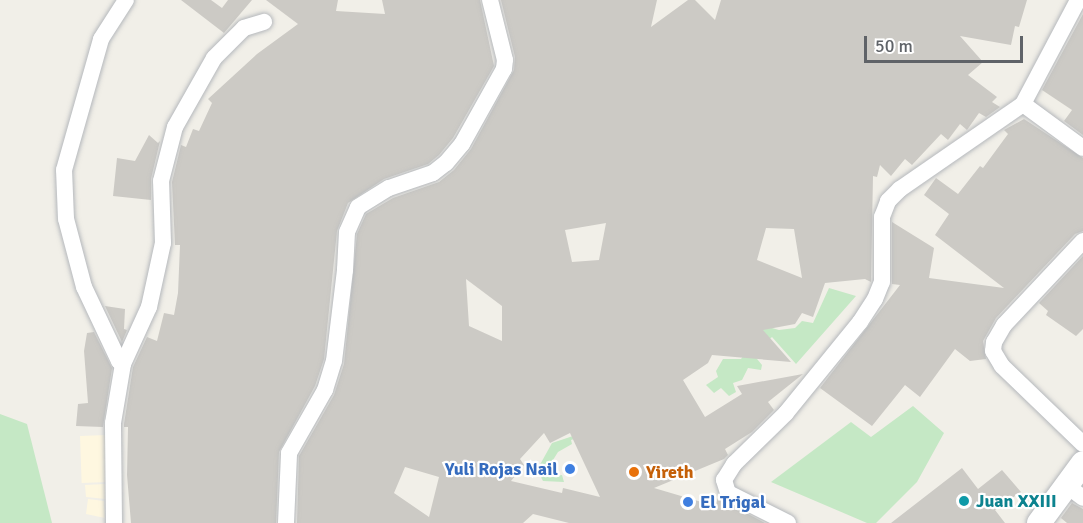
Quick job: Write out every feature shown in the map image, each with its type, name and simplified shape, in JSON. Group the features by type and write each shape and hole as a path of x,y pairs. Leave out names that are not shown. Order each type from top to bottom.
{"street":[{"path":"123,364 119,361 84,287 66,219 63,170 100,39 126,0"},
{"path":"286,523 289,453 325,390 334,362 347,232 358,207 389,188 433,173 446,163 462,144 504,69 505,60 490,0"},
{"path":"788,523 728,493 724,480 734,464 786,413 860,322 875,299 882,282 882,217 888,201 900,189 1023,104 1078,0"},
{"path":"114,523 113,423 123,364 149,308 163,243 161,181 175,127 214,58 244,28 264,22"},
{"path":"1023,104 1083,148"},
{"path":"1083,241 1004,325 994,342 993,351 1002,366 1083,444"},
{"path":"1039,523 1074,492 1083,463"}],"shaded area":[{"path":"106,435 108,482 82,483 80,436"},
{"path":"105,484 106,499 86,497 85,485"},
{"path":"88,499 104,501 105,518 86,514"}],"green space":[{"path":"829,288 856,296 796,364 772,337 753,354 762,365 761,370 748,368 742,380 733,383 736,392 729,396 721,388 714,393 706,385 718,377 716,371 723,359 741,359 765,326 779,330 795,328 802,321 813,323"},
{"path":"913,406 944,433 917,482 876,523 867,523 771,482 851,422 871,437"},
{"path":"0,414 27,424 52,523 0,523"},
{"path":"591,430 592,433 571,440 572,444 558,452 553,460 556,476 562,475 564,482 543,481 537,470 552,443"}],"building":[{"path":"181,0 211,0 222,8 228,0 252,0 224,33"},
{"path":"266,0 338,0 336,11 385,14 382,0 480,0 494,66 453,138 439,155 428,164 384,179 348,203 337,231 324,359 315,386 279,452 276,523 131,523 127,475 128,427 124,427 124,424 133,367 147,337 157,341 164,313 174,315 178,293 180,245 175,245 172,182 181,145 186,147 193,129 199,131 212,103 208,99 257,54 298,24"},
{"path":"501,0 657,0 651,27 688,0 695,0 715,20 721,0 1027,0 1019,27 1015,26 1011,45 960,36 983,62 968,75 997,97 992,102 1000,107 986,117 979,113 967,130 960,124 948,140 941,134 912,165 905,159 891,176 880,165 877,177 873,176 871,282 865,279 825,283 813,317 802,313 795,324 763,330 791,362 712,355 708,363 683,380 705,417 742,394 737,386 803,374 768,402 774,410 752,432 725,449 728,455 724,459 654,488 715,506 718,498 765,523 569,523 533,514 523,523 297,523 299,456 334,395 344,364 357,234 366,214 393,198 439,182 454,170 471,149 514,70 515,57","holes":["606,223 599,260 572,262 565,230","766,228 794,229 802,278 757,260","466,279 502,306 502,341 469,326","544,433 550,443 570,433 600,497 563,488 562,493 511,481 524,465 520,459","405,467 439,477 429,517 394,493"]},
{"path":"1083,14 1083,135 1064,121 1072,110 1042,90"},
{"path":"1024,119 1083,158 1083,231 1075,234 996,318 983,341 986,359 970,361 955,349 920,397 905,385 872,426 820,388 900,285 892,284 892,222 934,248 929,278 1004,288 935,235 949,214 924,195 936,178 958,194 980,166 983,168 1008,134 1004,130"},
{"path":"149,135 158,143 160,141 151,179 151,200 113,196 117,158 135,161"},
{"path":"1083,256 1083,329 1076,336 1046,315 1048,311 1039,303"},
{"path":"105,306 125,309 124,329 127,330 122,342"},
{"path":"94,332 112,368 103,427 76,426 78,404 88,403 84,351 87,333"},
{"name":"Juan XXIII","path":"962,468 978,489 1002,470 1021,492 995,510 1005,523 891,523"},
{"path":"1072,503 1083,509 1083,523 1067,523 1061,518"}],"place":[{"name":"Yuli Rojas Nail","path":"570,469"},
{"name":"Yireth","path":"634,472"},
{"name":"Juan XXIII","path":"964,501"},
{"name":"El Trigal","path":"688,502"}]}
